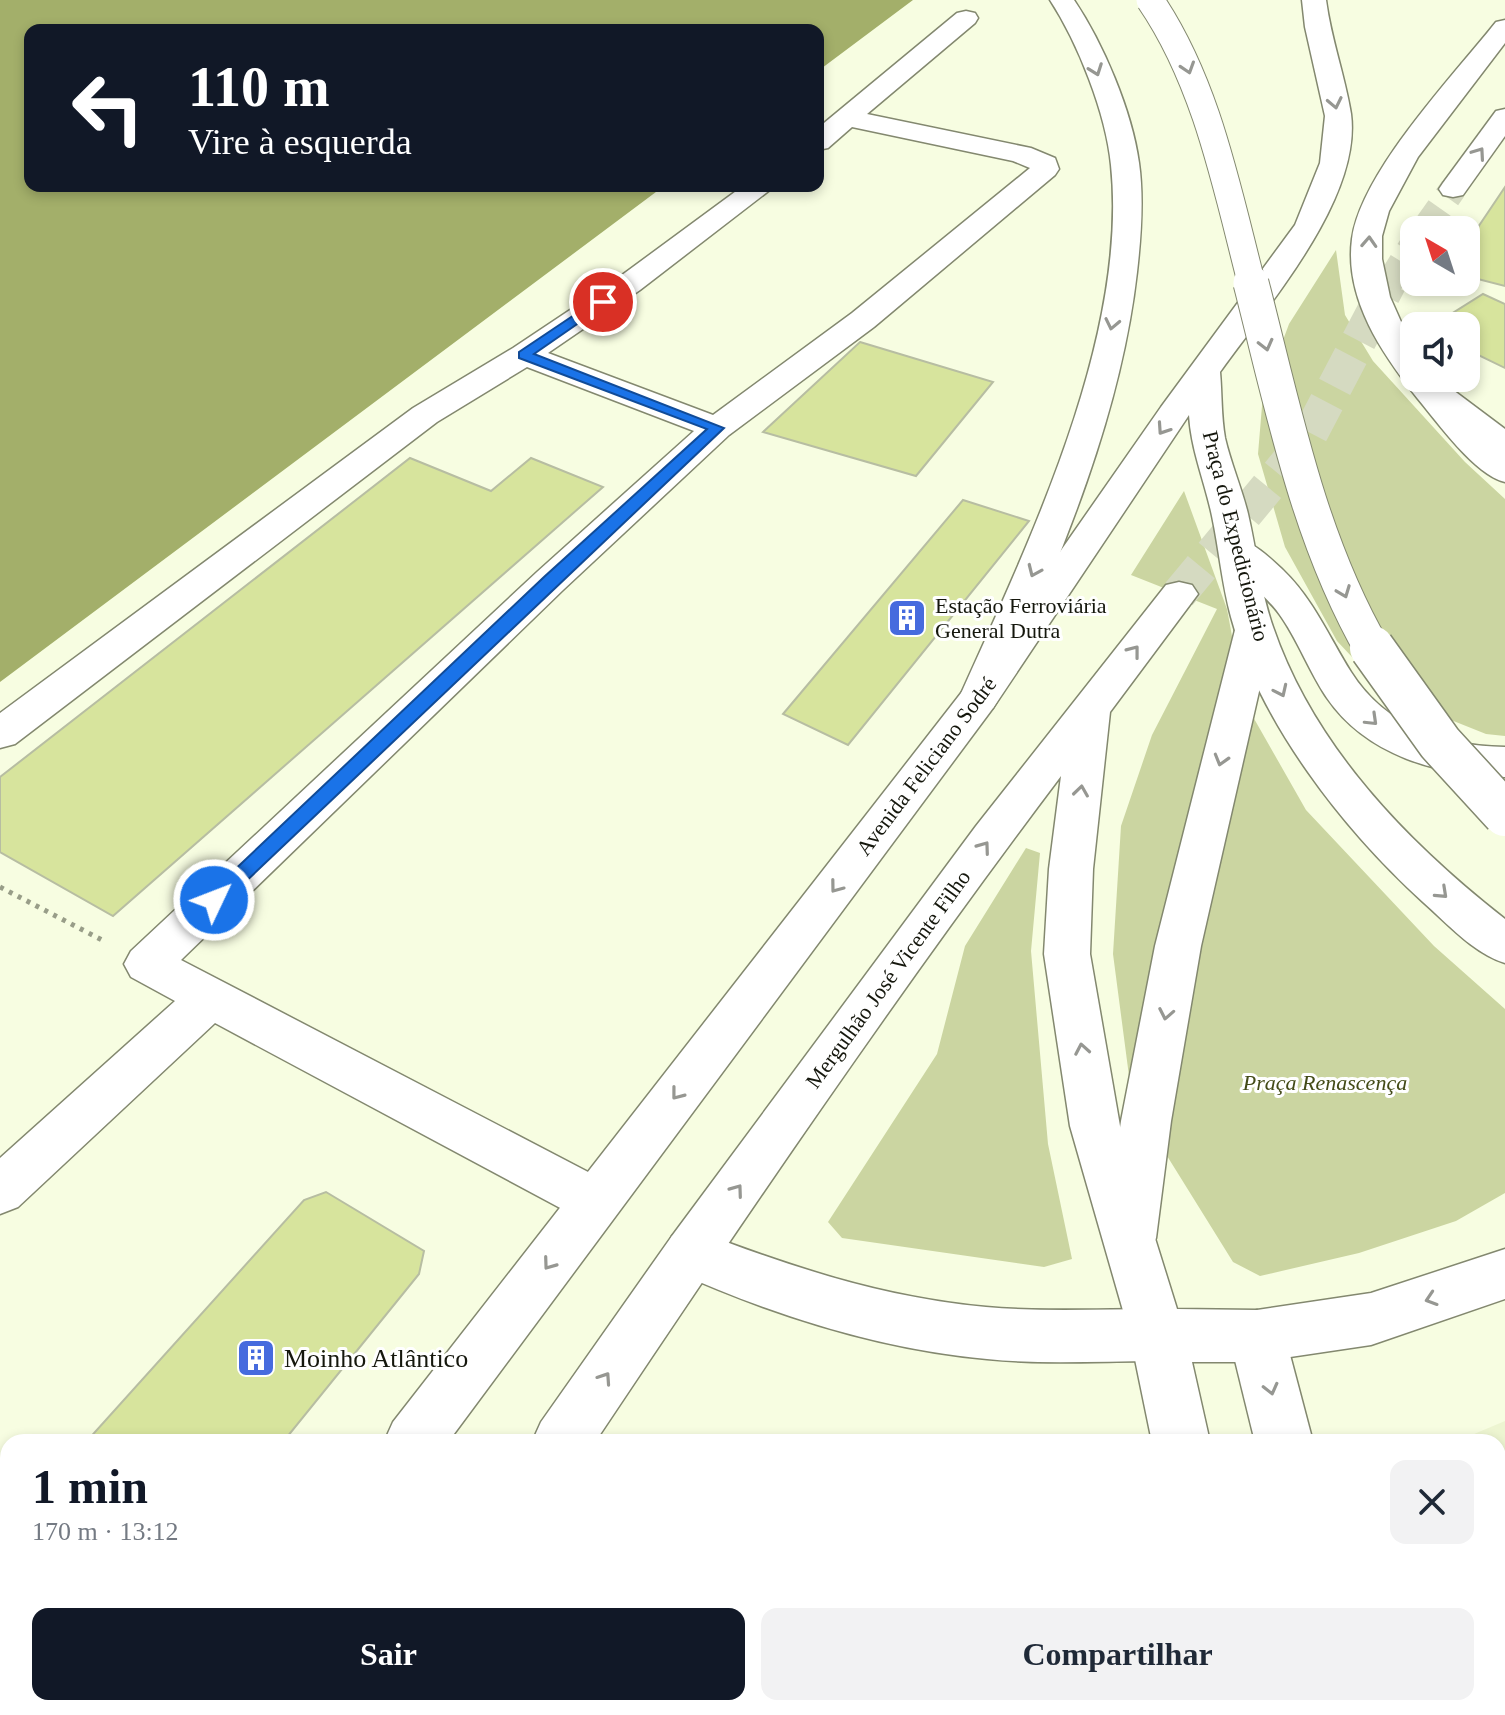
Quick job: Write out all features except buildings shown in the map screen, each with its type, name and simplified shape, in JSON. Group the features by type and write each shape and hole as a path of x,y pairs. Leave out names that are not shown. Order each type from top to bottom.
{"main road":[{"path":"979,698 1050,536 1078,456 1102,376 1126,261 1126,172 1110,107 1080,26 1062,0"},
{"path":"1150,0 1166,20 1184,54 1242,248 1293,445 1324,540 1351,608 1400,691 1477,787 1505,814"},
{"name":"Avenida Feliciano Sodré","path":"419,1434 979,698 1309,226 1330,174 1338,116 1311,9"},
{"path":"824,137 966,18"},
{"path":"1400,353 1381,319 1370,274 1367,238 1379,198 1400,165 1505,27"},
{"path":"1453,189 1505,117"},
{"path":"595,1201 147,964 550,581 717,428 863,320 1045,169 1045,164 1021,154 848,118"},
{"path":"0,734 425,415 524,355 629,284 753,192"},
{"path":"524,355 717,428"},
{"name":"Praça do Expedicionário","path":"1204,372 1210,447 1226,499 1254,630 1284,699 1337,779 1400,855 1468,917 1505,945"},
{"path":"1430,392 1457,425 1505,472"},
{"path":"1437,392 1505,445"},
{"path":"1238,551 1283,593 1301,617 1348,697 1382,730 1421,751 1478,762 1505,762"},
{"name":"Mergulhão José Vicente Filho","path":"691,1253 991,837 1179,594"},
{"path":"1130,1241 1141,1140 1177,955 1218,771 1254,630"},
{"path":"1090,709 1071,869 1067,954 1095,1126 1158,1335 1179,1434"},
{"path":"0,1191 210,998"},
{"path":"567,1434 691,1253 744,1278 817,1300 927,1324 1026,1336 1257,1336 1371,1319 1505,1274"},
{"path":"1257,1336 1282,1434"}],"path":[{"path":"0,887 147,964"}],"shaded area":[{"path":"0,0 913,0 824,67 824,24 24,24 24,192 656,192 0,682"},
{"path":"1505,1421 1505,1434 1474,1434"}],"green space":[{"path":"1336,250 1345,315 1373,361 1465,462 1505,499 1505,736 1486,734 1446,718 1366,672 1337,641 1285,547 1258,454 1263,394 1289,324"},
{"name":"Praça Renascença","path":"1184,491 1227,609 1244,701 1306,810 1434,946 1505,1009 1505,1193 1456,1221 1359,1253 1260,1276 1233,1262 1159,1143 1134,1114 1113,954 1121,826 1152,735 1217,609 1131,575"},
{"path":"1026,848 1040,853 1031,951 1048,1144 1072,1259 1044,1267 842,1238 828,1222 937,1054 965,946"}],"tunnel":[{"path":"1434,216 1453,189"},
{"path":"1388,285 1400,266"},
{"path":"1179,594 1308,438 1389,283"}],"place":[{"name":"Estação Ferroviária General Dutra","path":"907,618"},
{"name":"Moinho Atlântico","path":"256,1358"}],"route":[{"path":"214,900 550,581 717,428 524,355 603,302"}]}
